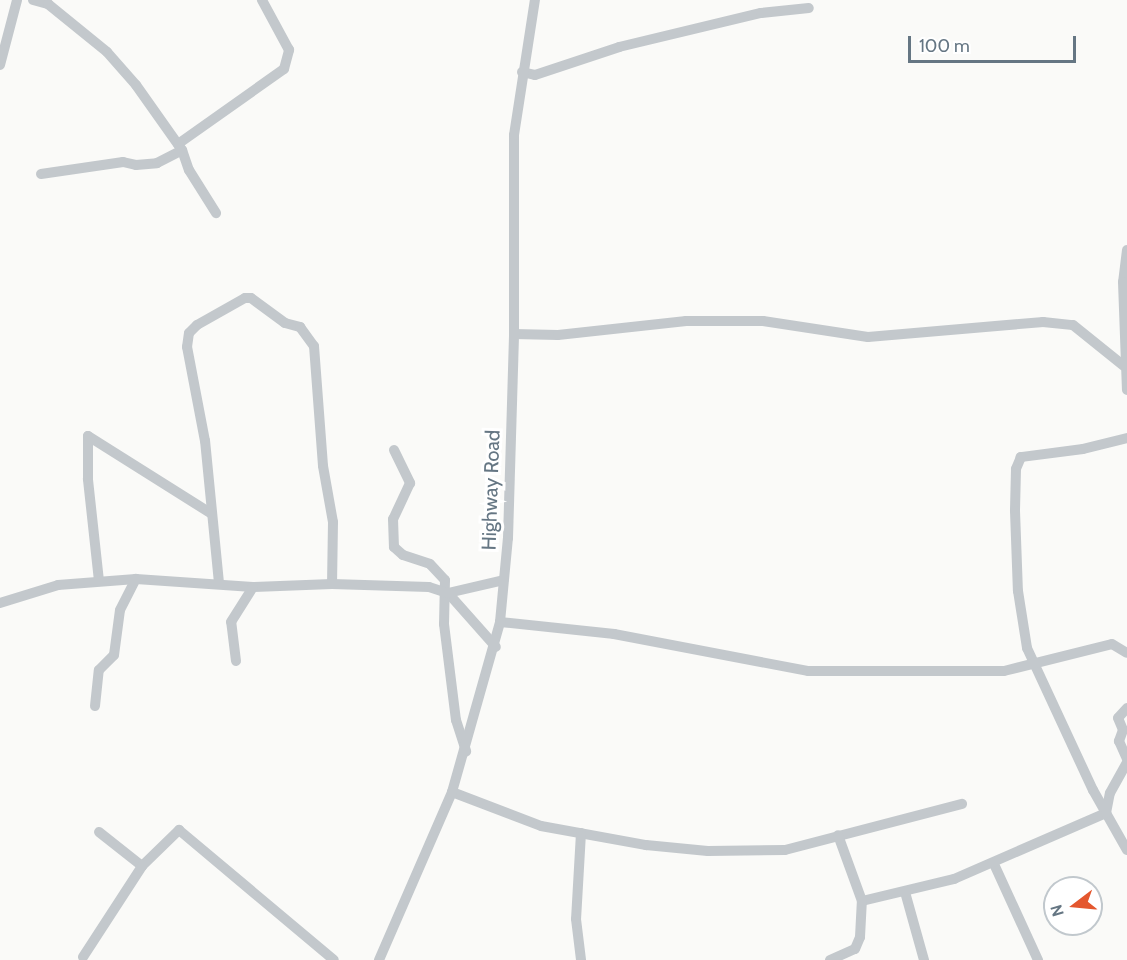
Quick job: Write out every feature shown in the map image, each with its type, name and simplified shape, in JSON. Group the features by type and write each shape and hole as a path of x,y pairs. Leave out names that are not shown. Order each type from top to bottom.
{"street":[{"path":"0,64 18,0"},
{"path":"33,0 48,4 107,52 180,147 189,170 216,213"},
{"path":"41,174 123,162 136,165 157,163 284,69 289,50 262,0"},
{"name":"Highway Road","path":"379,960 452,792 496,647 504,580 514,334 514,135 533,2"},
{"path":"522,72 535,75 619,47 761,13 809,8"},
{"path":"1127,250 1123,282 1124,366 1127,390"},
{"path":"219,583 205,441 187,347 189,333 240,299 251,298 285,323 300,327 314,346 323,466 333,522 332,584"},
{"path":"514,334 558,335 686,321 763,321 868,337 1044,322 1073,325 1124,366"},
{"path":"99,581 88,479 88,436 212,514"},
{"path":"1126,845 1106,813 1027,648 1018,591 1016,469 1021,457 1033,453 1083,449 1127,438"},
{"path":"394,450 410,483 393,519 394,547 403,555 438,570 448,592 496,647"},
{"path":"0,603 58,585 136,579 254,587 332,584 429,586 448,592 504,580"},
{"path":"95,706 99,670 114,655 120,610 136,579"},
{"path":"236,661 231,622 254,587"},
{"path":"448,592 444,624 456,720 466,751"},
{"path":"500,622 614,634 808,671 984,672 1034,664 1112,644 1127,653"},
{"path":"1106,813 1110,793 1127,760 1119,741 1123,730 1118,718 1127,708"},
{"path":"452,792 541,826 646,845 708,851 784,850 838,835 906,822 962,804"},
{"path":"862,901 905,892 994,864 1106,813"},
{"path":"83,957 142,866 174,831 182,832 334,960"},
{"path":"99,832 142,866"},
{"path":"581,833 576,919 581,960"},
{"path":"830,960 855,949 860,937 862,901 838,835"},
{"path":"994,864 1038,960"},
{"path":"905,892 924,960"}]}
